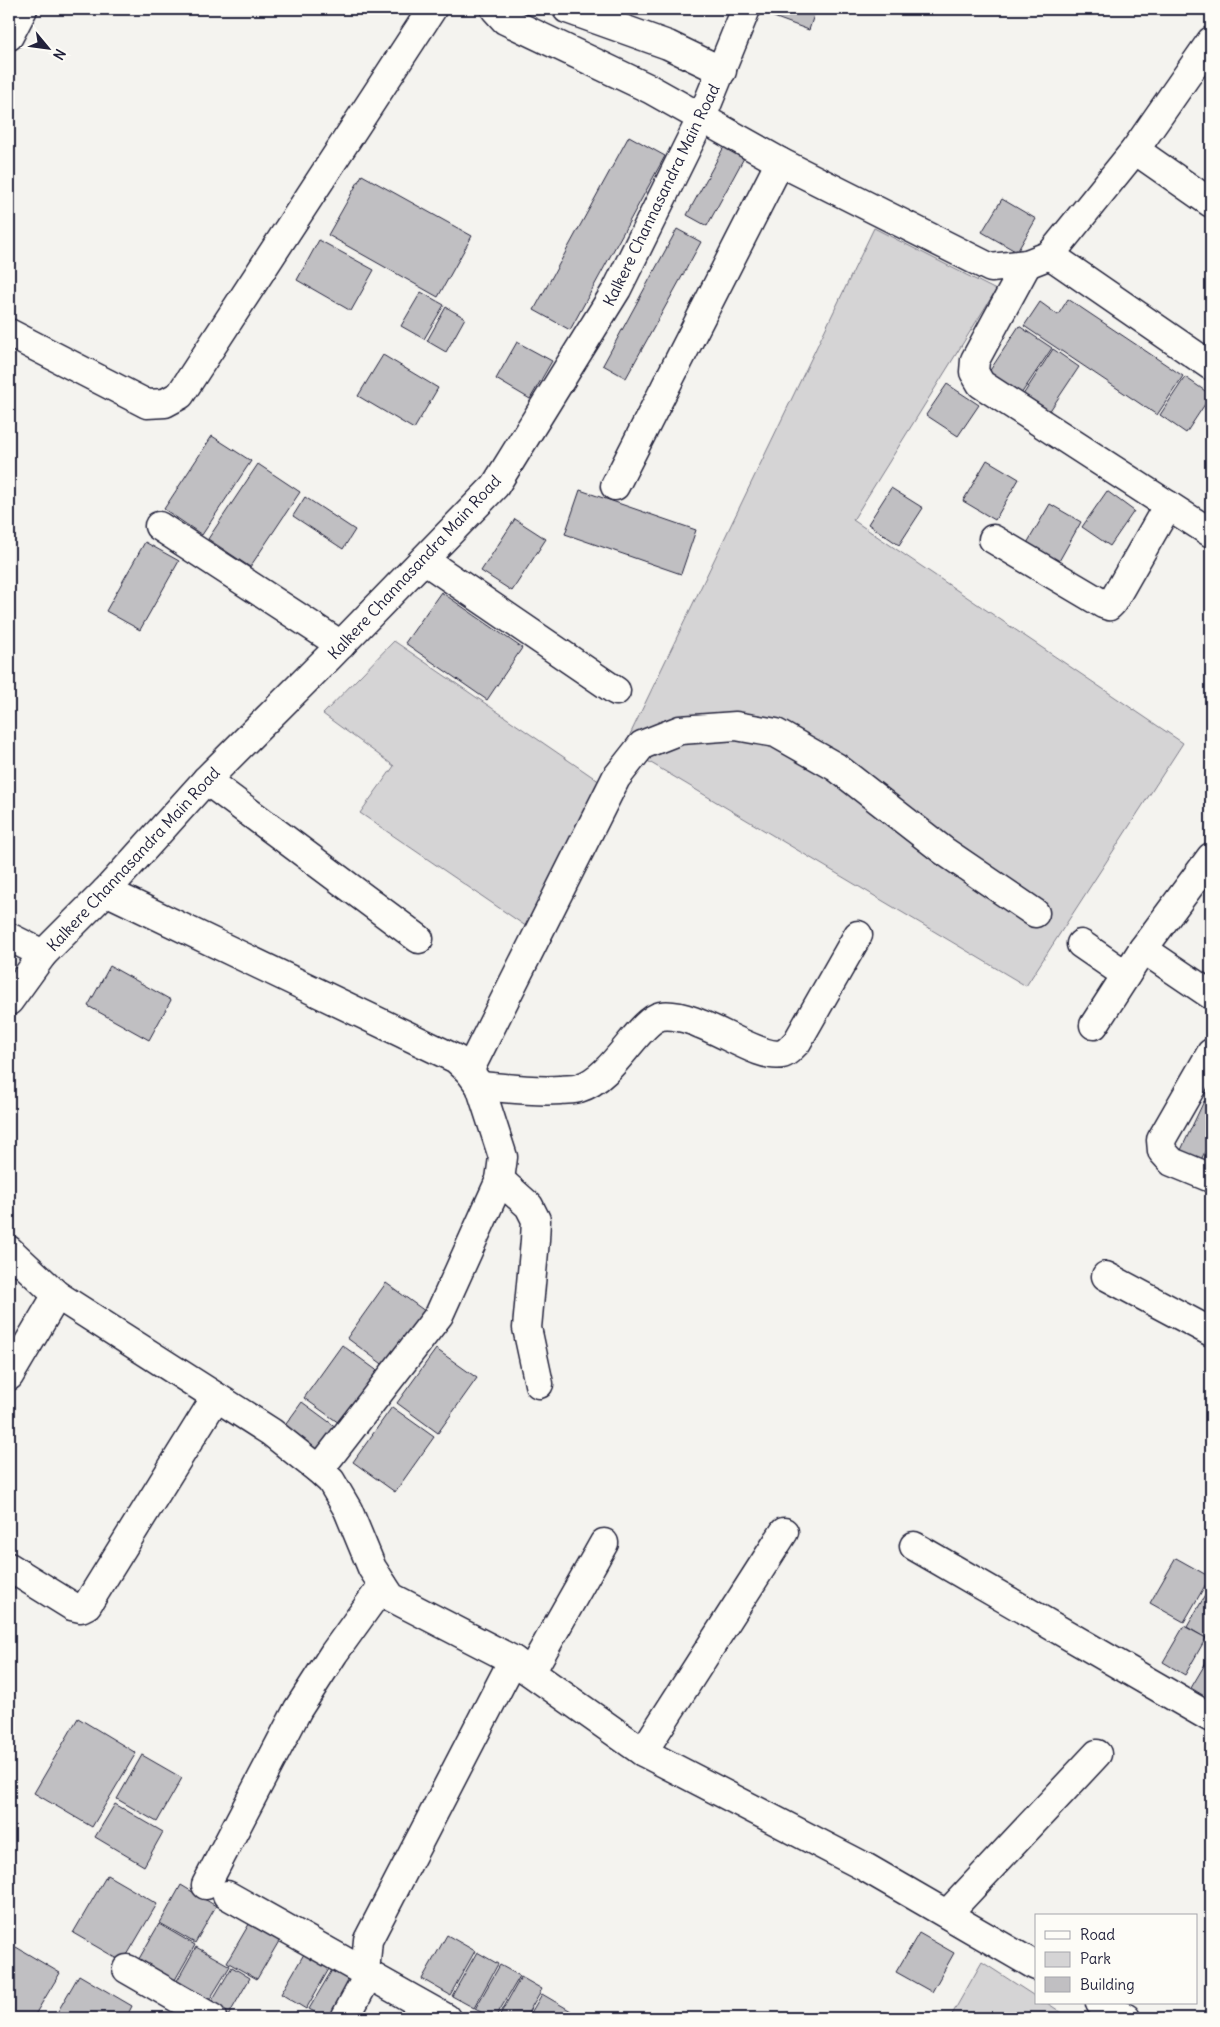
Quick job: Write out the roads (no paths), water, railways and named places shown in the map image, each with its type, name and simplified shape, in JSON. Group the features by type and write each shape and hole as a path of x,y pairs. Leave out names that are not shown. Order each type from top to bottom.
{"street":[{"path":"9,36 22,9"},
{"path":"9,332 147,404 165,403 180,395 432,9"},
{"path":"494,9 505,20 650,89 780,162 991,268 1038,259 1211,366"},
{"path":"567,9 668,45 722,71"},
{"name":"Kalkere Channasandra Main Road","path":"9,1001 43,954 106,891 206,780 341,645 495,486 617,289 702,117 746,9"},
{"path":"1206,56 1135,150 1038,259 975,360 974,372 981,384 1211,533"},
{"path":"1135,150 1211,203"},
{"path":"615,486 780,162"},
{"path":"993,539 1102,604 1109,606 1168,506"},
{"path":"159,526 341,645"},
{"path":"424,560 616,691"},
{"path":"474,1079 616,778 642,745 680,730 736,726 776,734 836,767 944,851 1035,913"},
{"path":"206,780 419,939"},
{"path":"1094,1025 1143,949 1211,857"},
{"path":"106,891 456,1059 474,1079 503,1157 500,1180 439,1315 319,1470"},
{"path":"474,1079 543,1091 579,1088 597,1079 618,1059 645,1026 659,1016 676,1016 718,1031 767,1054 783,1054 797,1042 858,935"},
{"path":"9,937 43,954"},
{"path":"1081,944 1126,974"},
{"path":"1143,949 1211,994"},
{"path":"1211,1053 1161,1140 1162,1151 1172,1162 1211,1178"},
{"path":"500,1180 530,1206 536,1220 527,1328 539,1384"},
{"path":"9,1250 57,1295 271,1432 319,1470 331,1481 348,1510 372,1568 391,1596 522,1666 643,1752 865,1867 1035,1965"},
{"path":"1106,1276 1211,1332"},
{"path":"9,1376 57,1295"},
{"path":"9,1568 72,1606 81,1608 87,1605 216,1397"},
{"path":"643,1752 784,1532"},
{"path":"345,2018 364,1983 368,1940 522,1666 604,1543"},
{"path":"914,1546 1211,1718"},
{"path":"383,1585 334,1653 298,1709 216,1890 446,2018"},
{"path":"947,1914 1098,1754"},
{"path":"126,1969 212,2018"},
{"path":"1102,2004 1126,2018"}]}
